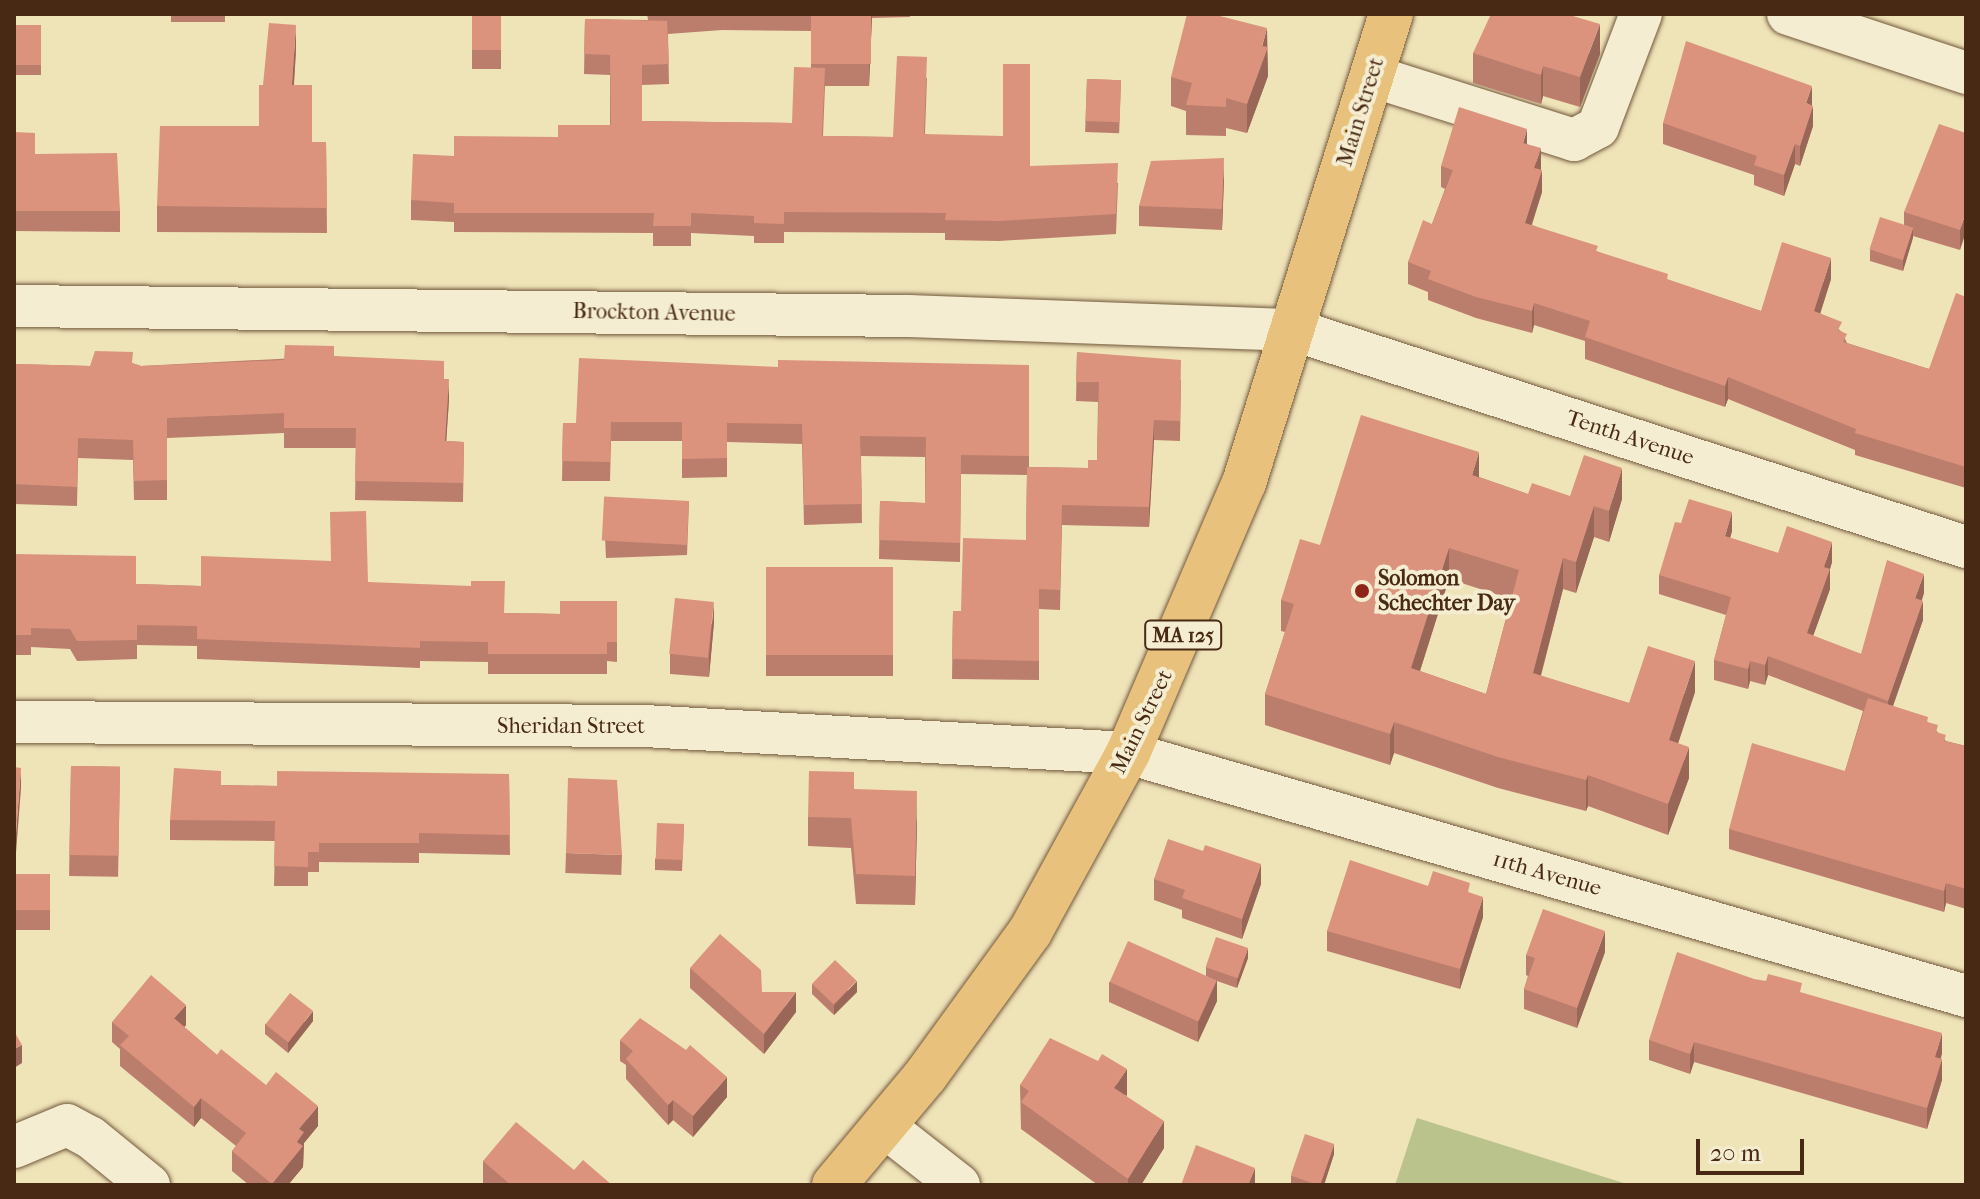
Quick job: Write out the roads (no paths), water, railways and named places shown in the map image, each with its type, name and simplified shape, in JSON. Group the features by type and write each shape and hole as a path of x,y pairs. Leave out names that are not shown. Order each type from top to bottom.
{"main road":[{"name":"Main Street","path":"834,1185 885,1127 1030,932 1128,753 1216,554 1294,330 1391,14"}],"street":[{"path":"1372,76 1574,140 1598,127 1641,14"},
{"path":"1813,18 1966,73"},
{"name":"Brockton Avenue","path":"14,306 909,316 1294,330"},
{"name":"Tenth Avenue","path":"1294,330 1966,547"},
{"name":"Sheridan Street","path":"14,722 644,726 1128,753"},
{"name":"11th Avenue","path":"1128,753 1966,996"},
{"path":"14,1147 67,1125 149,1185"},
{"path":"885,1127 959,1185"}],"place":[{"name":"Solomon Schechter Day","path":"1362,591"}]}
